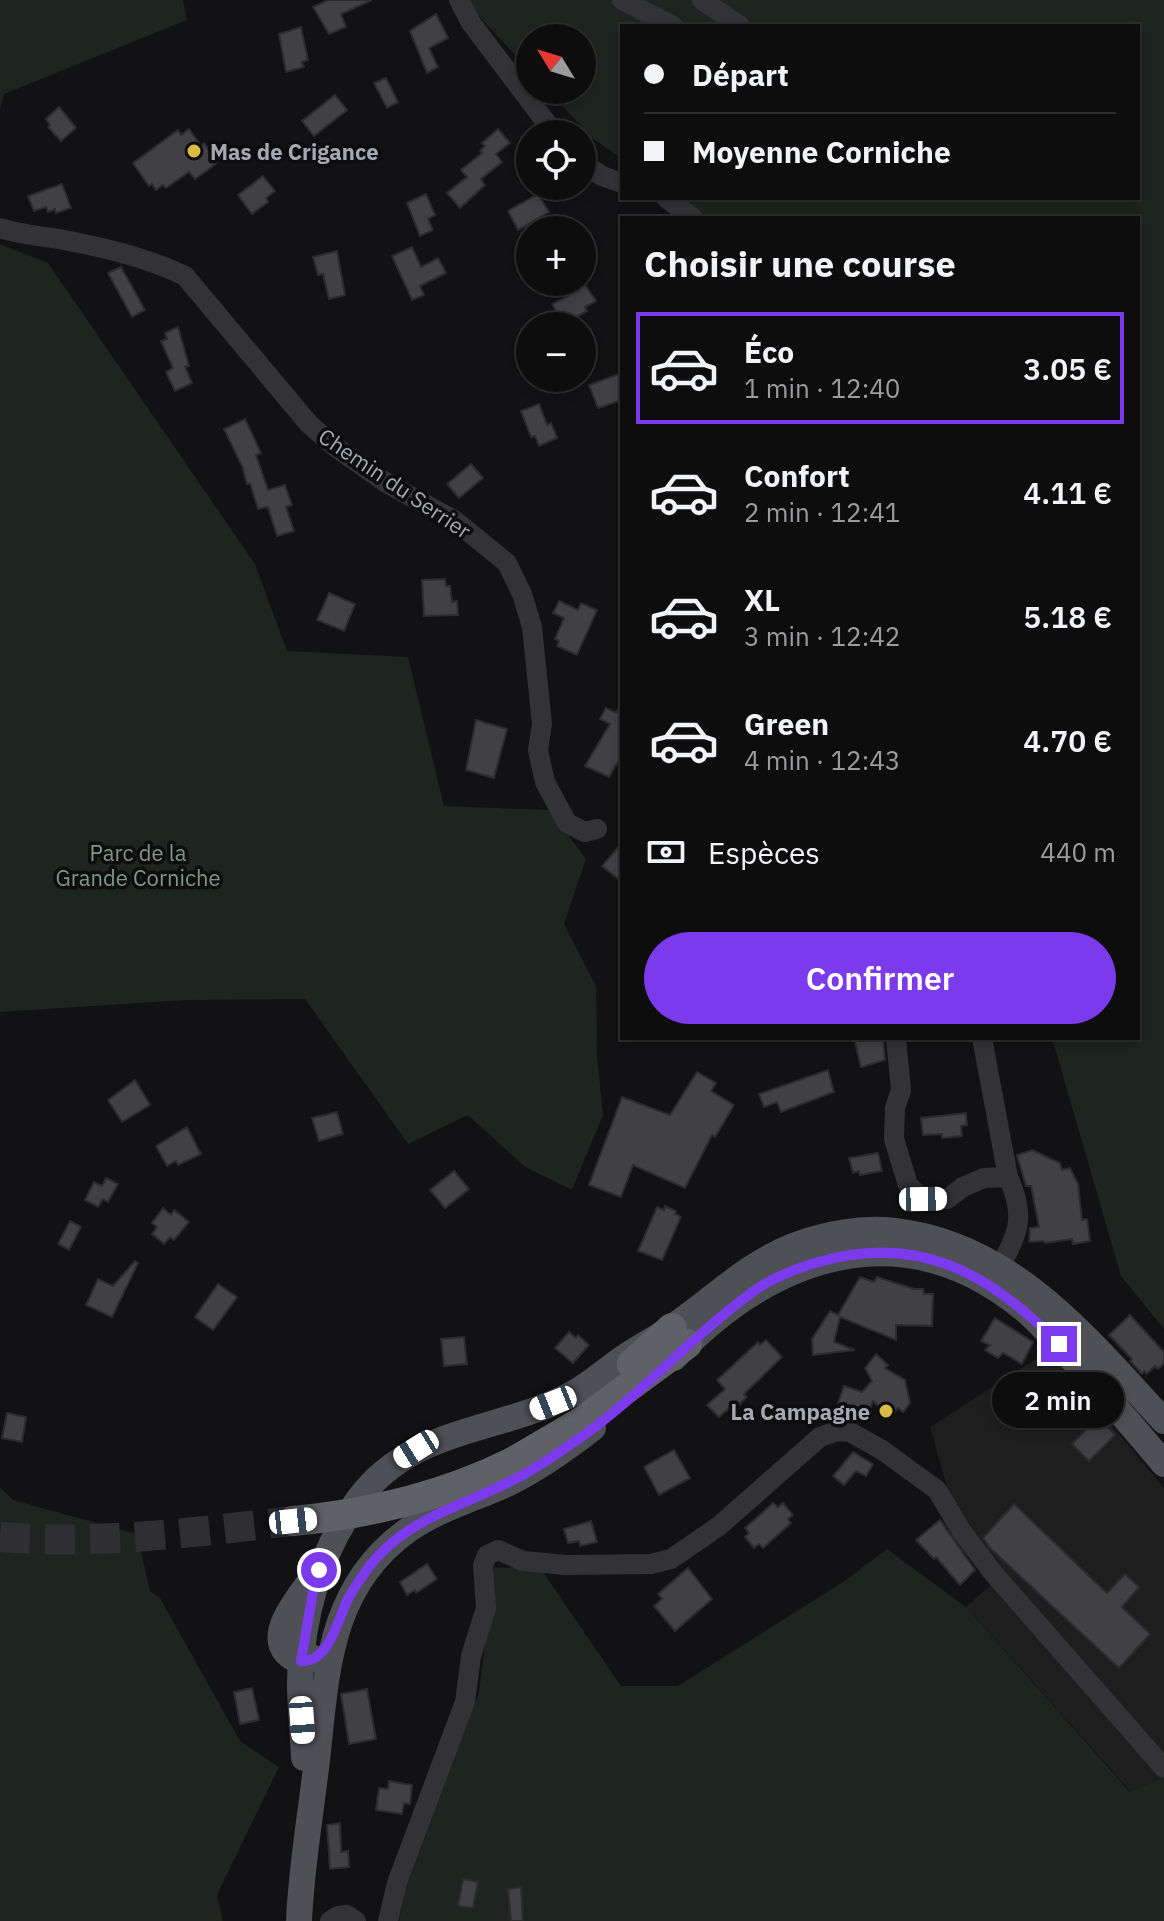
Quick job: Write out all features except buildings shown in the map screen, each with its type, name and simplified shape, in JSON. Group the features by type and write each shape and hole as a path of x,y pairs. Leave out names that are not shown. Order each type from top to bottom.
{"highway":[{"path":"292,1515 337,1516 425,1497 476,1480 510,1456 581,1422 679,1336"}],"main road":[{"path":"299,1921 306,1837 329,1659 343,1609 372,1562 393,1542 427,1519 527,1474 566,1448 651,1381 679,1336 738,1276 791,1247 839,1234 893,1230 923,1236 974,1253 1004,1268 1045,1298 1164,1421"},
{"path":"306,1837 301,1661 314,1586 324,1557 358,1500 391,1465 416,1449 528,1413 575,1393 620,1360 679,1336 776,1278 824,1260 859,1253 892,1253 940,1262 964,1271 996,1288 1026,1311 1164,1464"},
{"path":"301,1661 315,1658 335,1630"}],"street":[{"path":"459,0 471,23 544,120"},
{"path":"622,0 669,24"},
{"path":"702,0 737,24"},
{"path":"596,172 620,182"},
{"path":"669,200 690,216"},
{"name":"Chemin du Serrier","path":"0,228 80,243 158,263 185,276 309,424 388,484 454,520 507,563 522,594 532,627 542,724 538,750 545,782 567,823 585,832 597,829"},
{"path":"896,1040 901,1090 895,1108 894,1139 908,1185 923,1199 947,1199 963,1187 984,1178 1008,1177"},
{"path":"982,1040 1008,1177 1018,1198 1016,1239 1004,1268"},
{"path":"388,1921 397,1883 465,1702 471,1656 486,1608 483,1566 487,1555 498,1550 523,1561 566,1565 651,1564 671,1559 719,1526 820,1437 837,1431 850,1432 882,1450 937,1490 962,1532 994,1574 1164,1768"},
{"path":"330,1921 347,1915 356,1921"}],"shaded area":[{"path":"1050,1350 1164,1488 1164,1777 1131,1792 966,1607 1001,1576 950,1497 930,1427"}],"green space":[{"path":"0,0 183,0 187,20 4,94 0,109"},
{"path":"464,0 1164,0 1164,1329 1121,1276 1053,1040 1140,1040 1140,216 704,216 681,200 1140,200 1140,24 620,24 620,158 596,141 596,120 576,120 561,104 596,104 596,24 516,24 516,56"},
{"name":"Parc de la Grande Corniche","path":"0,244 48,263 255,564 287,651 408,657 444,806 549,810 586,859 564,924 596,986 597,1055 603,1115 572,1190 525,1167 468,1115 408,1144 305,999 185,1000 0,1012"},
{"path":"0,1487 13,1500 137,1534 150,1591 160,1598 240,1741 279,1767 217,1895 223,1921 0,1921"},
{"path":"887,1549 966,1607 1130,1792 1164,1777 1164,1921 399,1921 405,1891 479,1693 494,1567 541,1569 621,1686 678,1686 843,1582"}],"tunnel":[{"path":"0,1537 110,1538 293,1521"}],"place":[{"name":"Mas de Crigance","path":"194,151"},
{"name":"La Campagne","path":"886,1411"}],"route":[{"path":"319,1570 301,1661 315,1658 322,1651 372,1562 406,1532 427,1519 527,1474 604,1420 651,1381 687,1344 753,1291 776,1278 824,1260 870,1252 940,1262 996,1288 1026,1311 1059,1344"}]}
